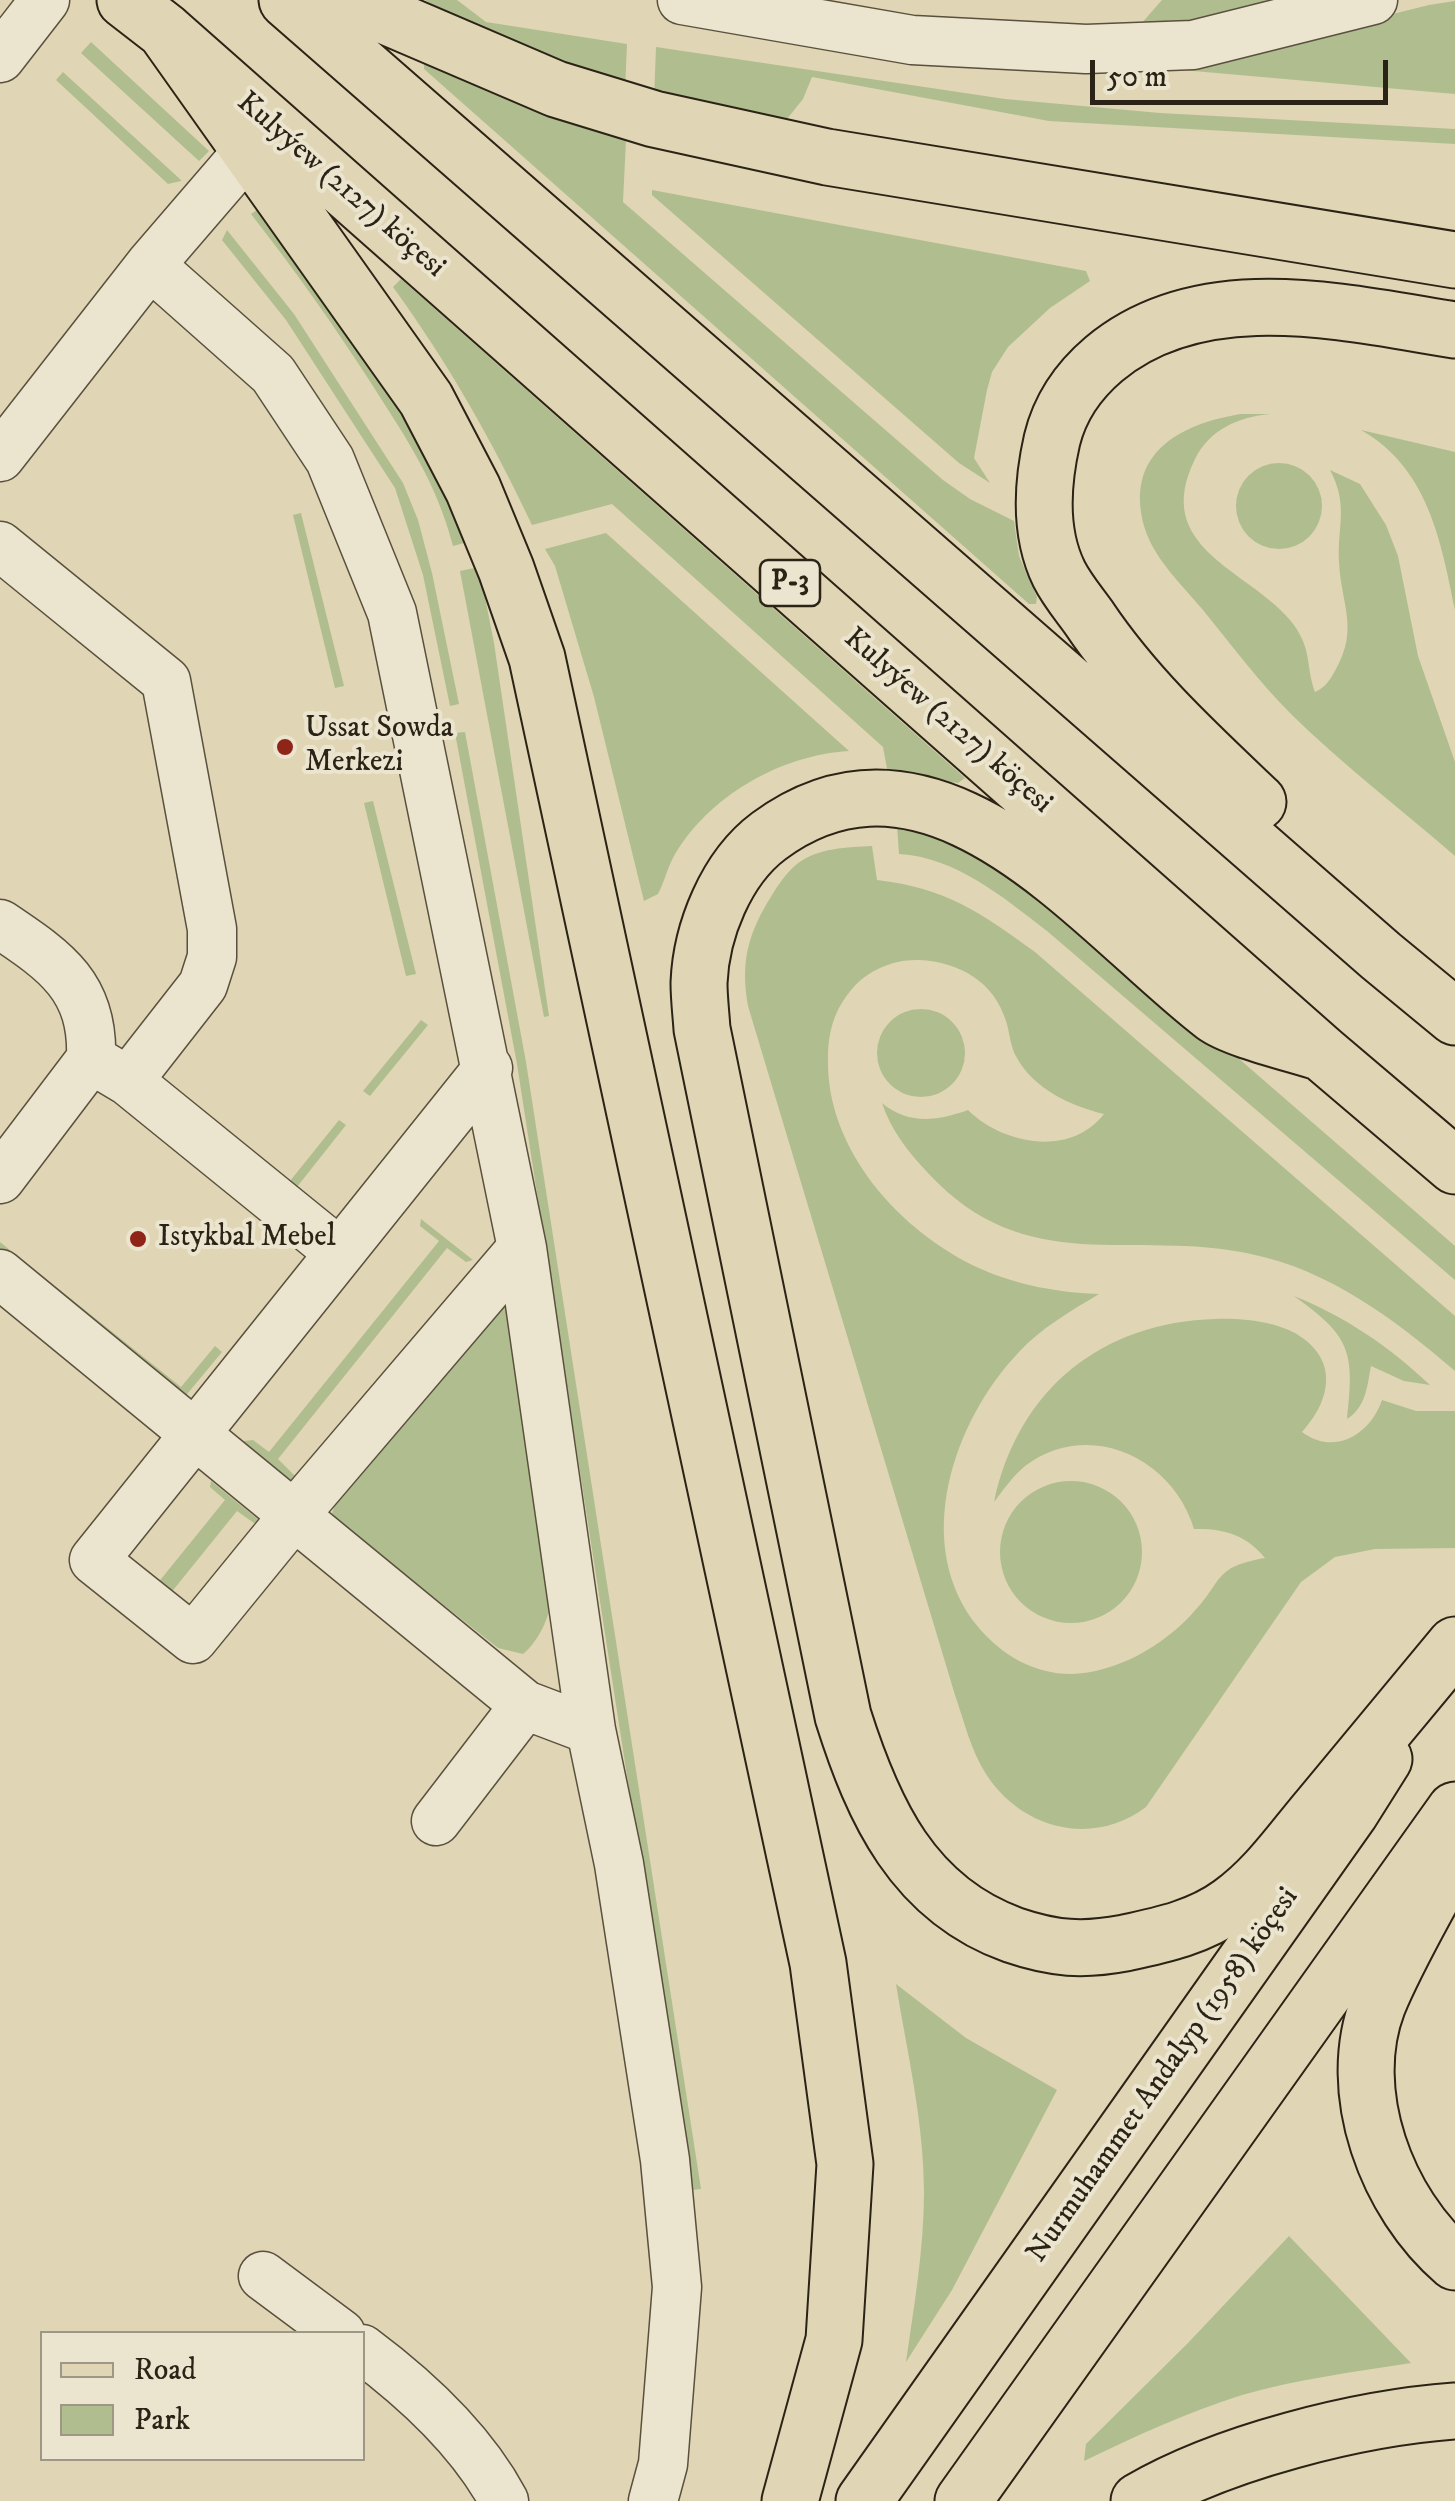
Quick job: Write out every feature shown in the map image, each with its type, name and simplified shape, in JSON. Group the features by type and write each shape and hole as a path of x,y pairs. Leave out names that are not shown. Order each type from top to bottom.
{"main road":[{"path":"287,0 1380,956 1455,1017"},
{"path":"348,0 556,89 654,118 828,158 1455,260"},
{"path":"145,16 249,150 426,399 479,504 537,658 818,1963 844,2183 834,2340 790,2501"},
{"name":"Kulyýew (2127) köçesi","path":"145,16 1455,1166"},
{"path":"1380,956 1322,864 1118,662 1060,575 1048,542 1044,508 1047,463 1058,419 1074,390 1095,367 1145,332 1192,316 1233,308 1274,308 1352,314 1455,330"},
{"path":"1322,1053 1218,1018 1089,904 1017,848 950,814 884,799 846,802 813,811 782,826 758,844 733,876 715,912 699,982 702,1029 842,1716 860,1771 884,1820 927,1882 954,1905 996,1928 1060,1949 1106,1946 1200,1923 1257,1884 1455,1646"},
{"name":"Nurmuhammet Andalyp (1958) köçesi","path":"864,2501 1350,1813 1455,1646"},
{"path":"962,2501 1455,1810"},
{"path":"1455,1853 1378,2006 1367,2050 1375,2133 1390,2176 1410,2213 1437,2247 1455,2262"},
{"path":"1139,2501 1241,2456 1328,2432 1455,2412"}],"lane":[{"path":"0,58 46,0"},
{"path":"682,0 912,40 1086,49 1193,46 1373,0"},
{"path":"0,457 150,265 249,150"},
{"path":"150,265 273,374 330,460 392,613 522,1248 591,1730 619,1864 659,2120 677,2287 663,2464 654,2501"},
{"path":"0,546 166,681 212,928 212,957 203,984 0,1179"},
{"path":"0,924 56,962 79,993 110,1070 340,1253"},
{"path":"488,1068 94,1560 193,1639 522,1248"},
{"path":"0,1274 525,1705 591,1730"},
{"path":"436,1821 525,1705"},
{"path":"263,2276 337,2331"},
{"path":"365,2351 408,2383 489,2474 504,2501"}],"green space":[{"path":"425,0 457,0 486,22 627,44 625,90 478,32"},
{"path":"1162,0 1294,0 1185,32 1133,33"},
{"path":"1455,1 1455,94 1171,69 1429,5"},
{"path":"91,42 209,151 199,161 81,53"},
{"path":"656,47 1005,99 1160,113 1455,129 1455,144 1049,121 812,77 803,99 779,129 654,100"},
{"path":"424,61 586,128 626,140 623,202 943,480 1014,521 1019,556 1037,597 1036,604 1029,604 424,69"},
{"path":"63,72 181,181 168,184 56,80"},
{"path":"652,190 1086,271 1090,281 1050,308 1008,347 992,372 974,458 990,483 959,463 652,195"},
{"path":"264,205 332,285 479,539 453,546 429,480 408,442 328,318 251,214"},
{"path":"227,230 294,314 403,483 432,573 459,704 450,706 423,575 395,488 286,320 222,240"},
{"path":"401,279 965,778 958,783 888,774 883,747 612,504 532,525 468,403 393,287"},
{"path":"1241,414 1270,414 1226,426 1201,449 1185,489 1185,515 1194,536 1210,554 1290,620 1305,648 1315,692 1336,669 1348,628 1339,562 1341,505 1330,470 1360,484 1386,525 1398,556 1418,656 1455,762 1455,856 1292,715 1155,551 1140,503 1149,463 1177,435"},
{"path":"1361,430 1455,452 1455,610 1437,533 1416,485 1384,446"},
{"path":"1279,463 1309,476 1322,506 1309,536 1279,549 1249,536 1236,506 1249,476"},
{"path":"301,513 344,686 335,688 293,515"},
{"path":"606,533 849,751 797,761 725,798 687,836 658,894 644,901 594,697 555,566 545,549"},
{"path":"479,567 494,643 549,1016 544,1017 460,571"},
{"path":"465,732 526,1062 701,2189 691,2190 517,1064 455,733"},
{"path":"373,801 416,974 406,976 364,803"},
{"path":"897,826 965,844 1073,915 1455,1246 1455,1280 1031,918 960,871 899,854"},
{"path":"872,846 877,880 923,889 961,904 1035,952 1455,1316 1455,1371 1360,1299 1280,1262 1207,1247 1082,1244 1042,1239 1003,1227 965,1206 928,1173 901,1140 882,1103 902,1115 924,1119 968,1110 999,1131 1036,1141 1073,1137 1104,1114 1066,1101 1033,1079 1015,1054 1006,1021 993,995 961,970 934,962 900,961 866,976 846,997 836,1013 829,1040 831,1093 854,1156 874,1185 923,1234 981,1269 1039,1287 1099,1294 1037,1335 996,1380 959,1448 948,1485 944,1523 947,1560 958,1595 979,1628 1008,1654 1044,1671 1071,1674 1104,1669 1136,1656 1179,1627 1227,1571 1265,1558 1234,1535 1194,1529 1168,1482 1126,1453 1101,1446 1075,1446 1050,1452 1025,1466 994,1502 1006,1462 1023,1426 1045,1395 1071,1369 1102,1348 1175,1323 1216,1319 1262,1322 1295,1333 1322,1361 1326,1373 1323,1398 1302,1432 1314,1439 1338,1442 1350,1438 1369,1423 1382,1400 1416,1411 1455,1411 1455,1548 1375,1549 1335,1557 1301,1582 1146,1807 1104,1827 1082,1829 1038,1820 1001,1793 976,1756 748,1006 748,948 757,922 783,879 797,864 814,855 833,849"},
{"path":"921,1009 938,1012 952,1022 962,1036 962,1070 952,1084 938,1094 921,1097 904,1094 890,1084 880,1070 877,1053 880,1036 890,1022 904,1012"},
{"path":"421,1020 428,1025 370,1096 363,1091"},
{"path":"339,1120 346,1125 293,1192 286,1186"},
{"path":"421,1219 473,1260 466,1262 447,1248 278,1459 295,1476 289,1483 242,1445 244,1441 253,1440 269,1452 439,1241 420,1226"},
{"path":"0,1242 181,1387 215,1346 222,1352 183,1399 0,1253"},
{"path":"504,1296 508,1300 552,1598 542,1629 523,1654 498,1648 332,1513"},
{"path":"1294,1296 1366,1334 1430,1385 1404,1381 1371,1366 1362,1402 1347,1419 1350,1377 1345,1347 1327,1323"},
{"path":"211,1481 260,1521 254,1523 237,1511 170,1594 157,1584 225,1500 210,1487"},
{"path":"1071,1481 1098,1486 1121,1502 1137,1525 1142,1552 1137,1579 1121,1602 1098,1618 1071,1623 1044,1618 1021,1602 1005,1579 1000,1552 1005,1525 1021,1502 1044,1486"},
{"path":"896,1984 966,2038 1057,2090 952,2290 906,2362 924,2192 918,2113"},
{"path":"1289,2236 1411,2363 1305,2380 1242,2395 1162,2425 1084,2461 1086,2444"}],"place":[{"name":"Ussat Sowda Merkezi","path":"285,747"},
{"name":"Istykbal Mebel","path":"138,1239"}]}
